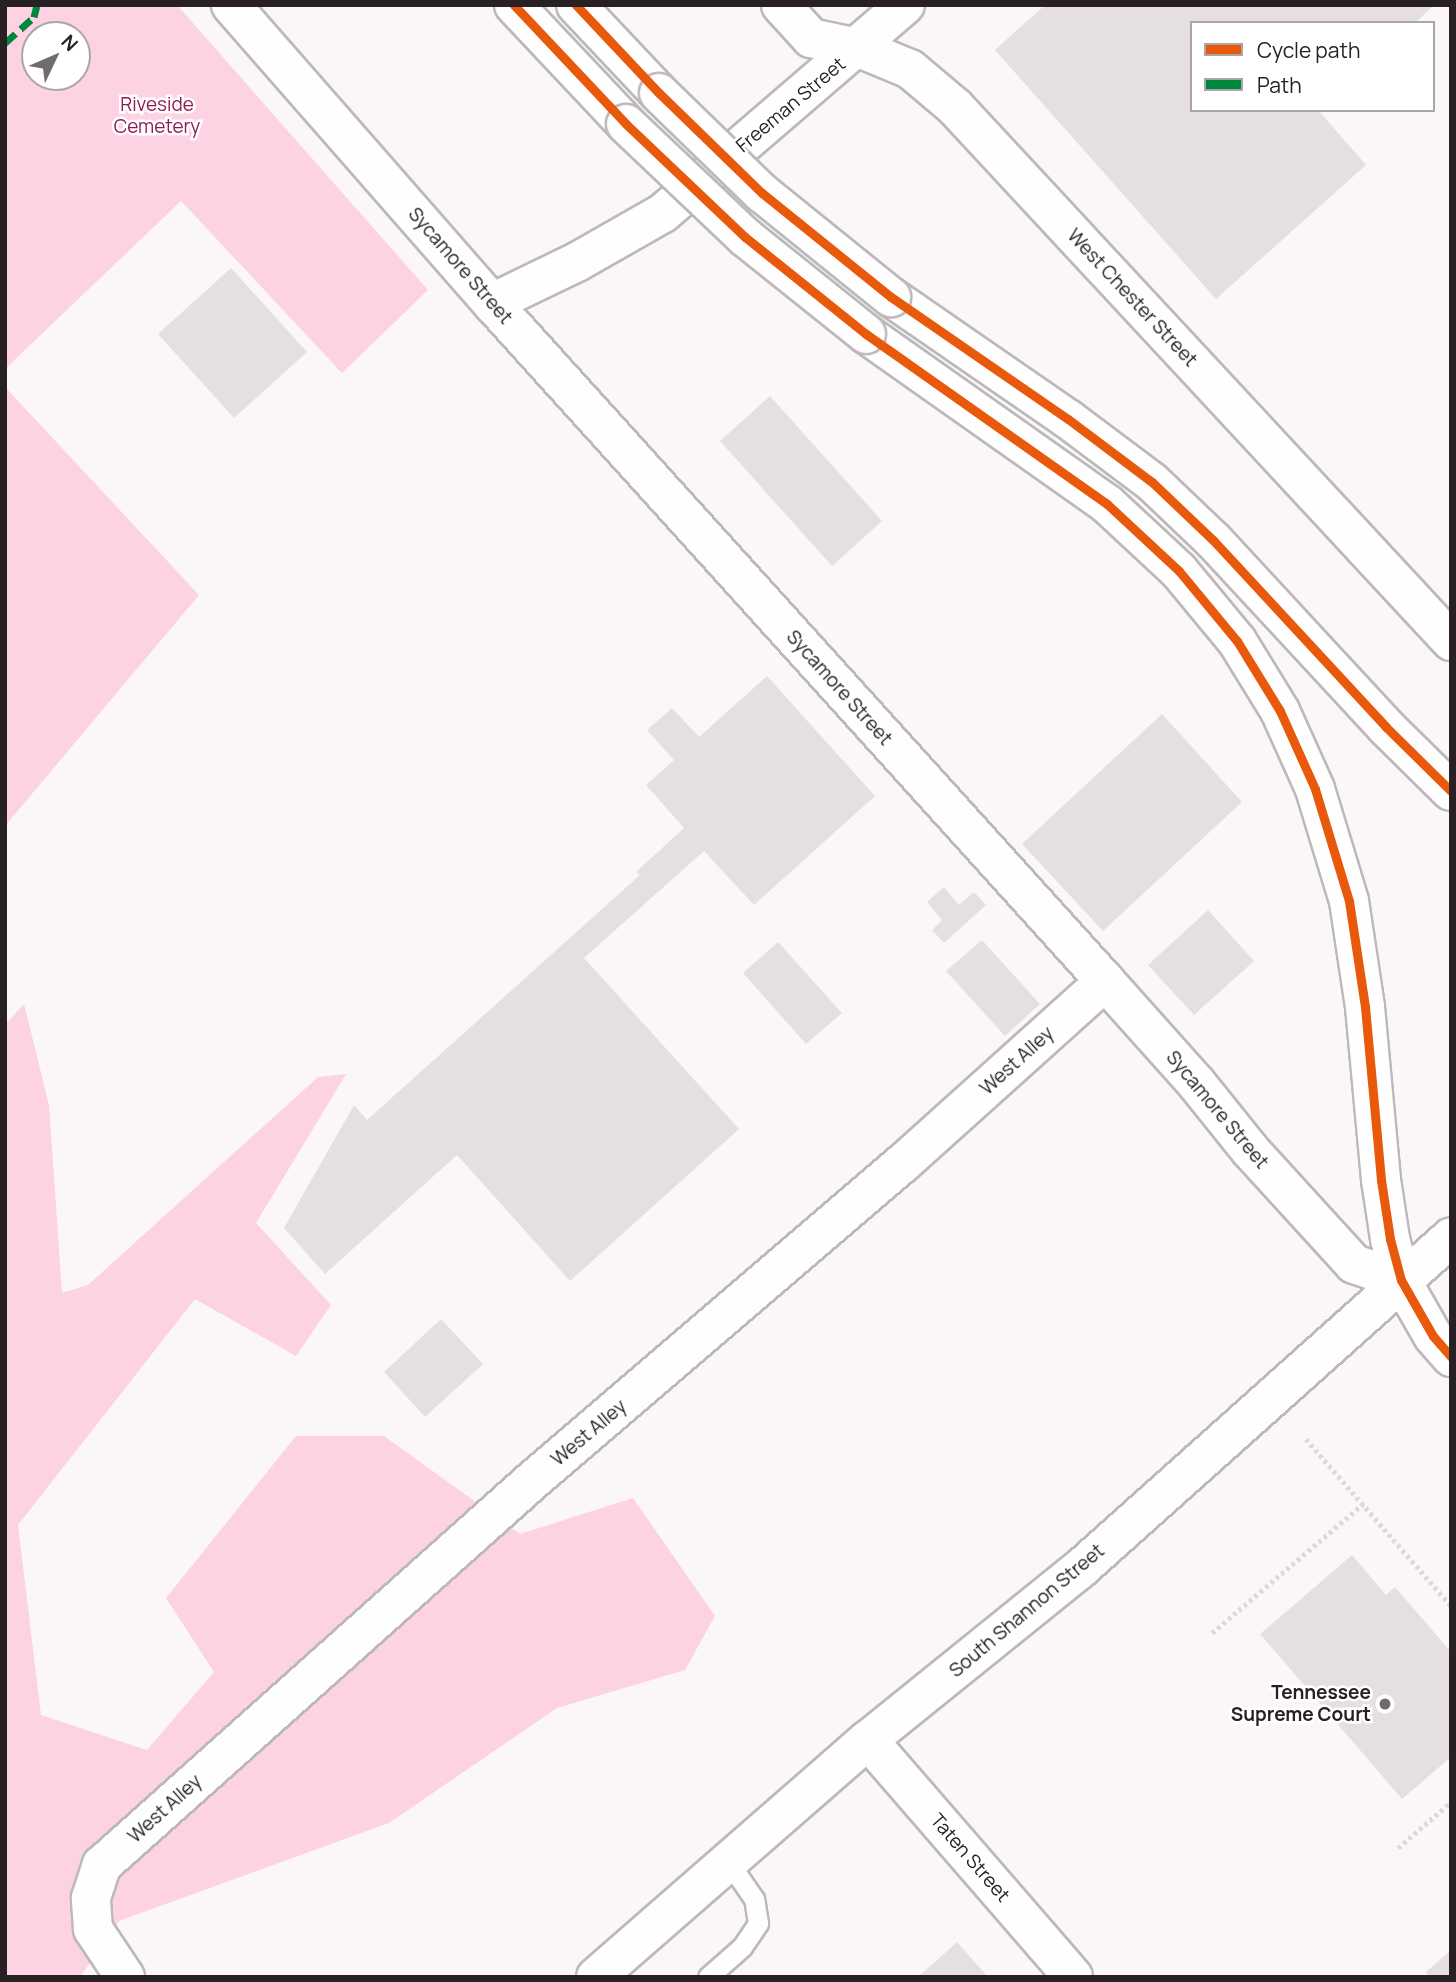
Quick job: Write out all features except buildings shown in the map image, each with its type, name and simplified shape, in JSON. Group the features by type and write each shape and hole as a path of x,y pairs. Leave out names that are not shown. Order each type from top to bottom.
{"main road":[{"name":"Sycamore Street","path":"231,5 492,303 1105,981 1197,1084 1250,1150 1354,1264 1401,1280"},
{"path":"514,5 626,124 745,237 866,334 1107,504 1180,571 1237,641 1280,711 1315,789 1349,901 1365,1007 1381,1180 1390,1239 1401,1280 1433,1336 1451,1357"},
{"path":"576,5 659,93 762,193 891,297 1068,419 1152,482 1213,540 1385,727 1451,791"},
{"name":"West Chester Street","path":"781,5 811,38 859,48 910,69 955,107 1451,641"},
{"name":"Freeman Street","path":"492,303 577,262 663,213 859,48 905,5"},
{"name":"West Alley","path":"125,1977 93,1929 91,1898 102,1865 533,1480 912,1156 1105,981"},
{"name":"South Shannon Street","path":"596,1977 868,1740 1079,1570 1451,1237"},
{"name":"Taten Street","path":"868,1740 1073,1977"}],"lane":[{"path":"708,1977 742,1947 758,1923 754,1899 728,1861"}],"path":[{"path":"1306,1438 1451,1606"},
{"path":"1212,1633 1363,1504"},
{"path":"1398,1848 1451,1802"}],"green space":[{"name":"Riveside Cemetery","path":"5,5 177,5 428,290 342,373 181,201 5,369"},
{"path":"5,387 199,595 5,826"},
{"path":"24,1004 49,1105 62,1293 88,1285 318,1077 346,1074 256,1223 331,1305 296,1356 195,1299 18,1525 41,1715 147,1750 214,1672 166,1598 296,1436 384,1436 520,1534 633,1498 715,1616 685,1670 557,1708 389,1823 119,1921 80,1977 5,1977 5,1025"}],"marked path":[{"path":"5,43 34,17 37,5"}],"cycle path":[{"path":"514,5 626,124 745,237 866,334 1107,504 1179,571 1237,641 1280,711 1315,789 1349,901 1365,1007 1381,1180 1390,1239 1401,1280 1433,1336 1451,1357"},
{"path":"576,5 659,93 762,193 891,297 1068,419 1152,482 1213,540 1386,727 1451,791"}],"place":[{"name":"Tennessee Supreme Court","path":"1385,1704"}]}
